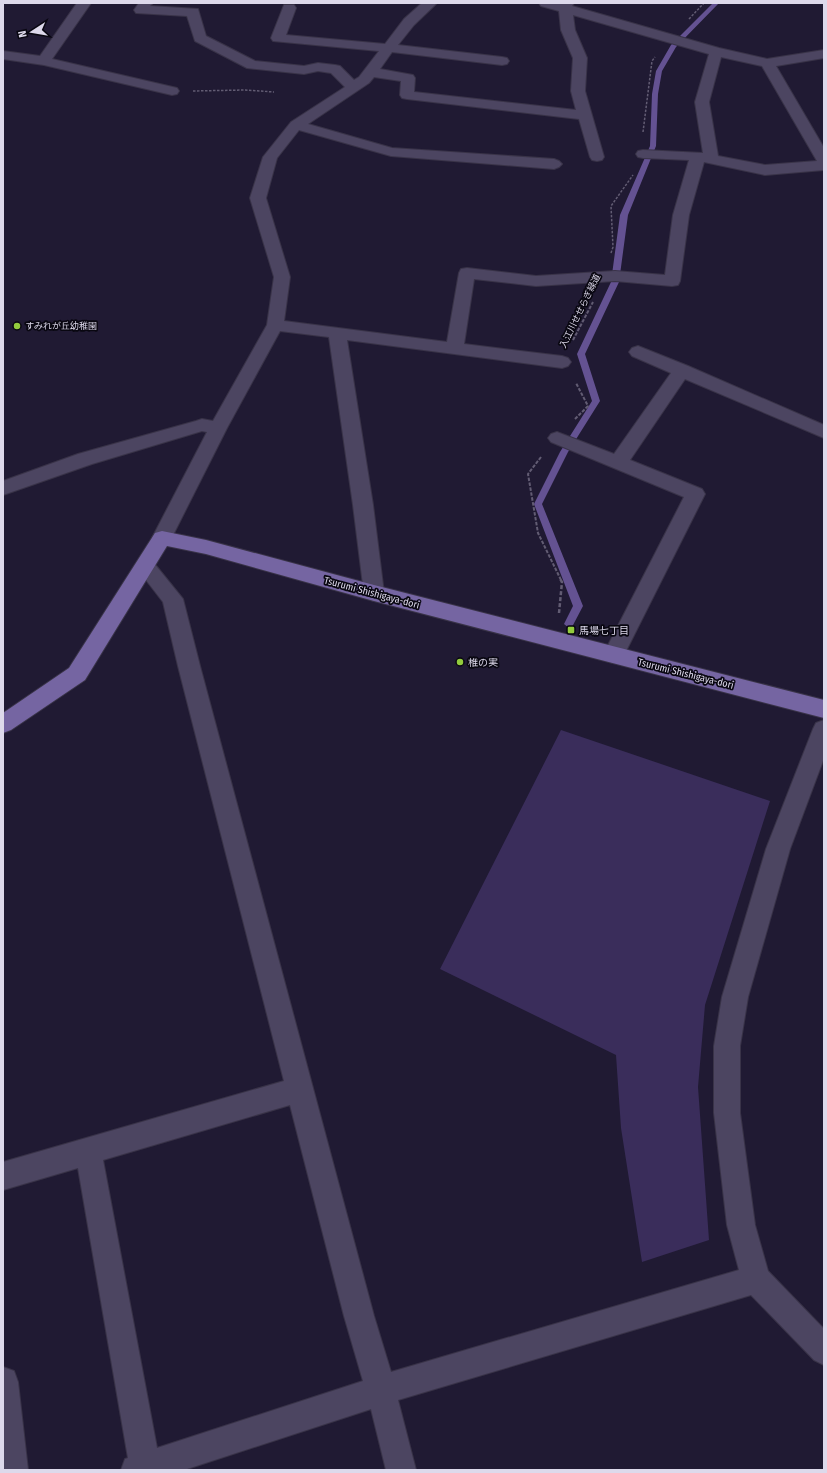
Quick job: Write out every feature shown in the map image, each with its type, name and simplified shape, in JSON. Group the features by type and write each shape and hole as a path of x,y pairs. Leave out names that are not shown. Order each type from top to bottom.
{"main road":[{"name":"Tsurumi Shishigaya-dori","path":"162,538 206,547 374,593 824,709"},
{"path":"3,724 77,674 146,567 162,538"}],"street":[{"path":"44,61 84,3"},
{"path":"146,3 141,10 193,12 200,38 252,65 304,70 318,67 335,69 353,87"},
{"path":"162,538 218,428 274,325 282,277 258,198 270,157 296,125 364,80 409,22 430,3"},
{"path":"546,3 566,5 716,52 767,63 824,54"},
{"path":"566,5 568,30 580,58 578,90 597,157"},
{"path":"289,8 278,38 389,48 502,61"},
{"path":"455,347 467,273 536,281 606,277 672,281 681,215 705,157 702,102 716,52"},
{"path":"3,55 44,61 172,91"},
{"path":"767,63 824,161"},
{"path":"371,72 408,78 407,95 585,115"},
{"path":"296,125 391,152 554,164"},
{"path":"643,154 705,157 765,170 824,165"},
{"path":"274,325 455,347 562,362"},
{"path":"337,333 363,505 374,593"},
{"path":"638,352 824,432"},
{"path":"618,463 682,370"},
{"path":"3,488 85,459 202,425 218,428"},
{"path":"557,438 695,494 614,655"},
{"path":"146,567 173,599 189,666 359,1316 381,1390 401,1470"},
{"path":"824,730 778,849 735,997 727,1046 728,1121 741,1225 756,1278 824,1350"},
{"path":"3,1176 300,1089"},
{"path":"88,1150 141,1468 381,1390 756,1278"},
{"path":"3,1382 13,1470"}],"path":[{"name":"入江川せせらぎ緑道","path":"558,618 562,582 538,533 528,474 557,438 588,406 573,377 562,362 606,277 613,247 611,206 633,176 643,154 642,137 652,61 671,38 704,3"},
{"path":"172,91 245,90 274,92"}],"shaded area":[{"path":"561,730 770,801 705,1005 698,1087 709,1240 642,1262 621,1128 616,1055 440,969"}],"waterway":[{"path":"569,624 578,606 538,504 564,452 596,401 581,354 615,282 624,215 653,146 655,94 659,71 673,46 716,3"}],"place":[{"name":"すみれが丘幼稚園","path":"17,326"},
{"name":"馬場七丁目","path":"571,630"},
{"name":"椎の実","path":"460,662"}]}
